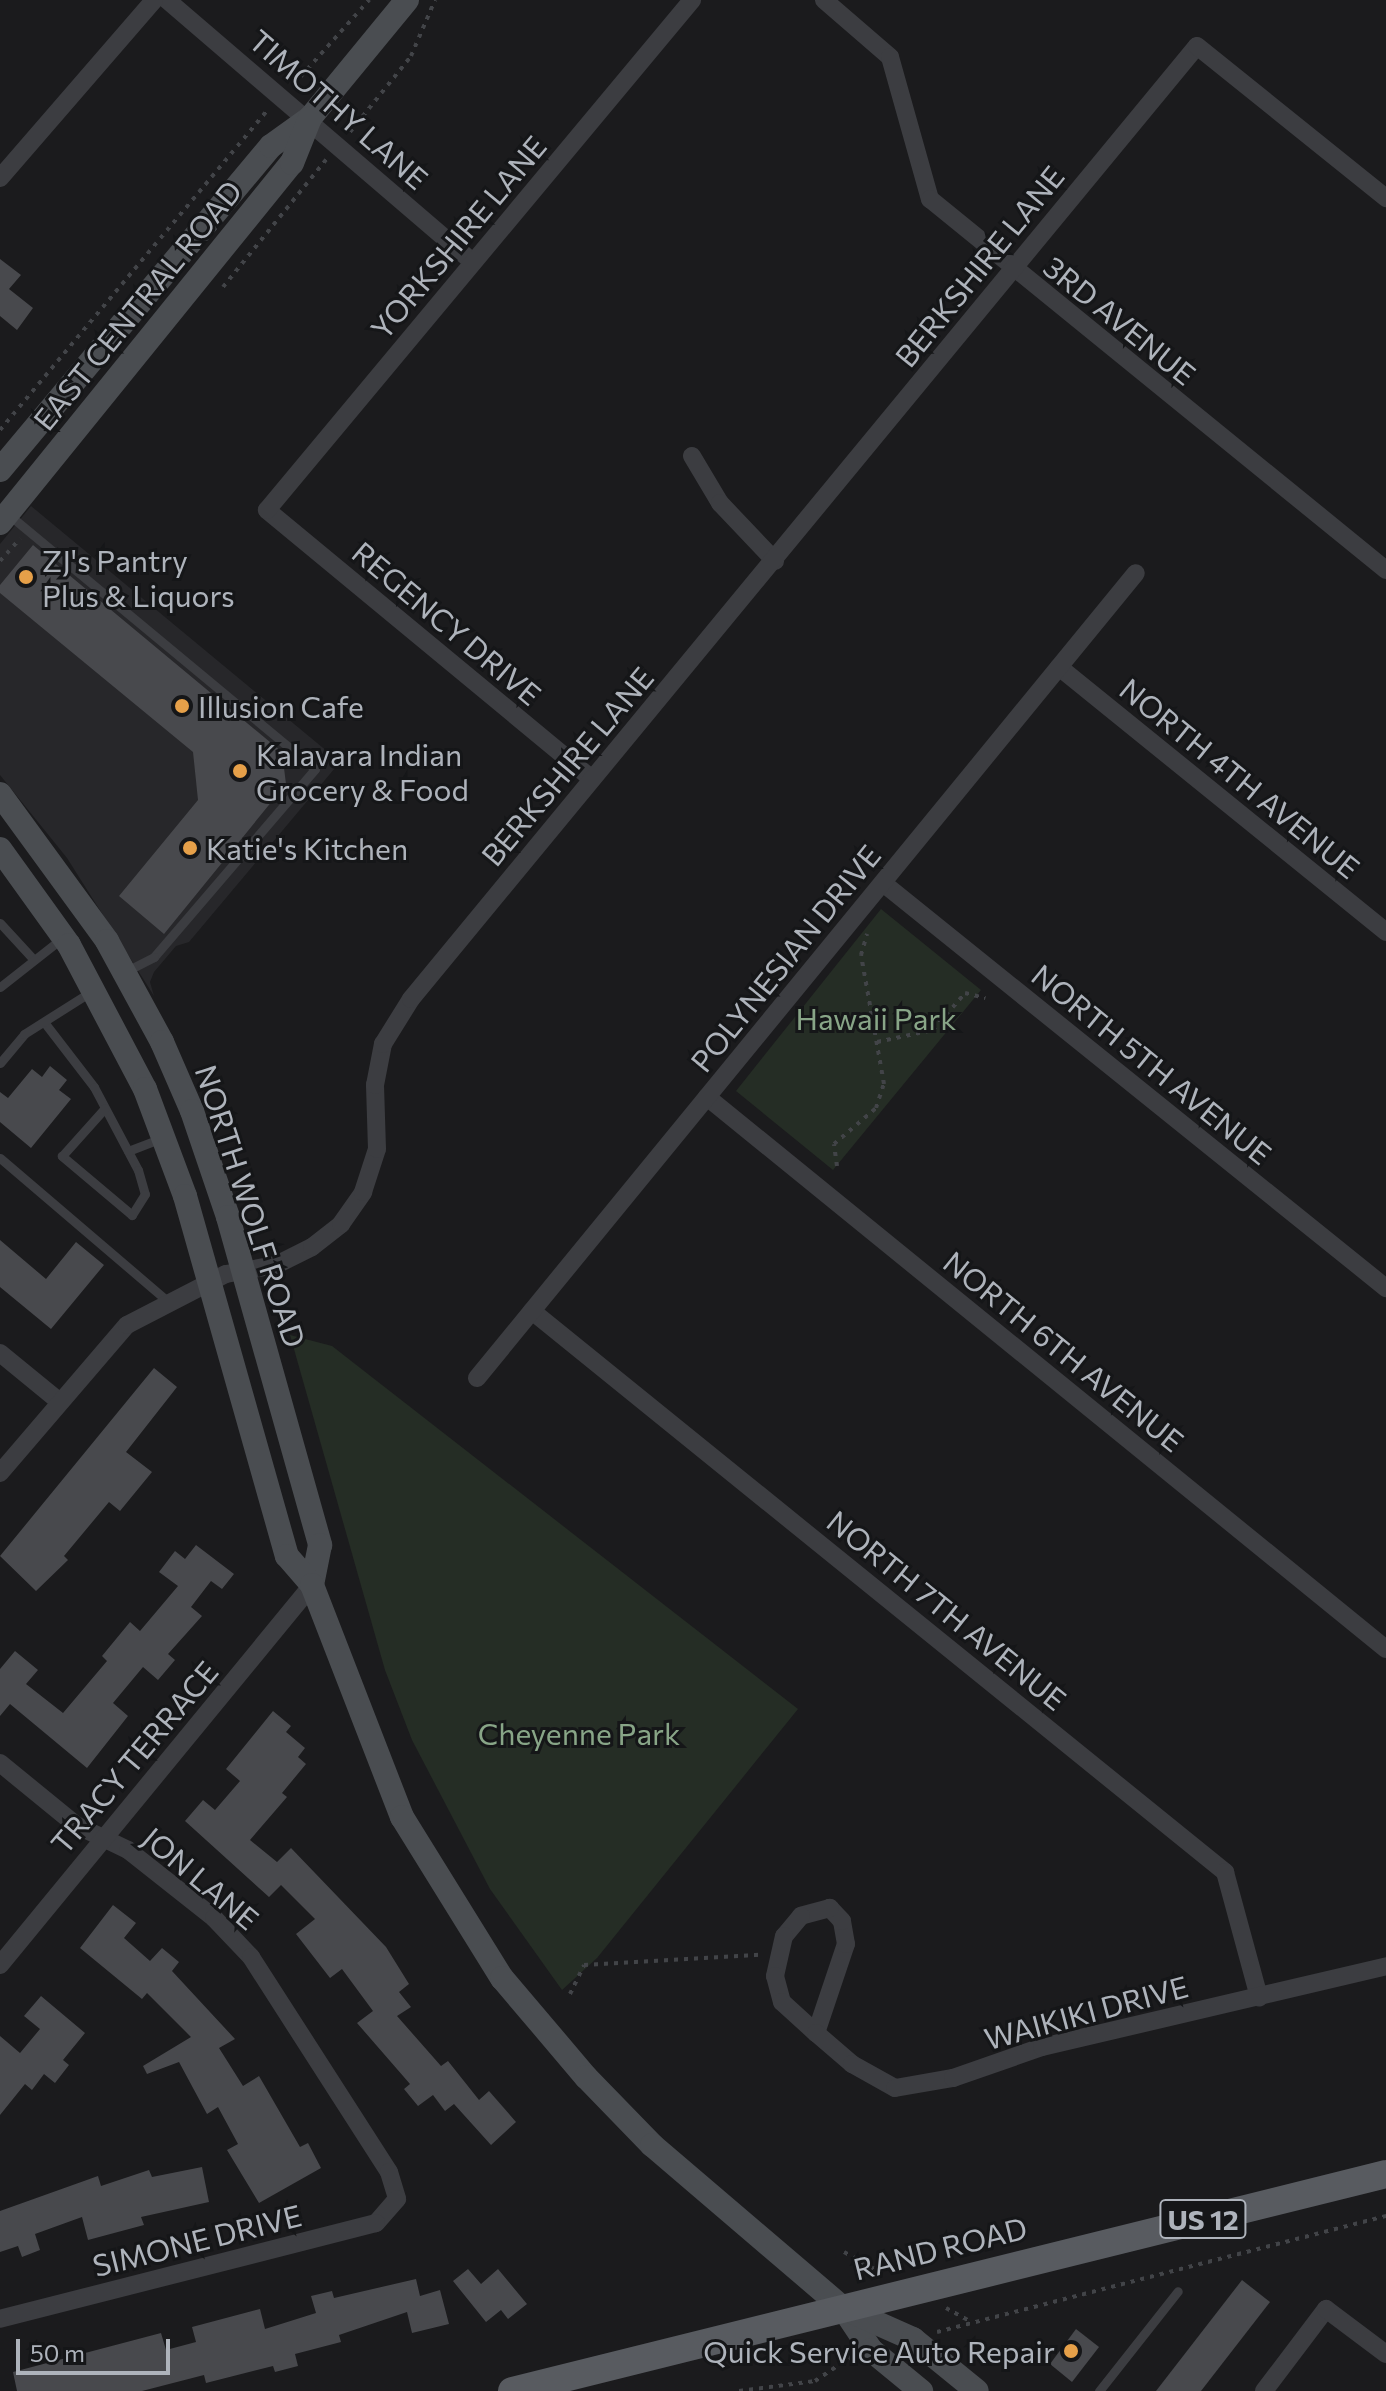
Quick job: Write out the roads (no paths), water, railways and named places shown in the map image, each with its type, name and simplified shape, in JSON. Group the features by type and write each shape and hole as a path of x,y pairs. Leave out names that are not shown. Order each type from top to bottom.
{"main road":[{"name":"EAST CENTRAL ROAD","path":"0,470 271,146 310,118 407,0"},
{"name":"EAST CENTRAL ROAD","path":"4,518 292,163 310,118"},
{"name":"NORTH WOLF ROAD","path":"0,794 65,877 125,972 192,1111 243,1271 320,1545 312,1585"},
{"name":"NORTH WOLF ROAD","path":"0,849 63,936 95,989 164,1137 210,1282 287,1556 312,1585 402,1817 502,1978 652,2145 843,2308 871,2350 921,2391"},
{"name":"RAND ROAD","path":"512,2391 1386,2174"},
{"name":"NORTH WOLF ROAD","path":"843,2308 913,2339 977,2391"}],"street":[{"path":"0,178 154,0"},
{"name":"TIMOTHY LANE","path":"167,0 310,118 473,262"},
{"name":"YORKSHIRE LANE","path":"267,510 692,0"},
{"name":"3RD AVENUE","path":"824,0 890,57 930,199 1011,269 1386,570"},
{"name":"BERKSHIRE LANE","path":"0,1473 127,1325 210,1282 243,1271 276,1265 312,1247 341,1224 363,1192 377,1149 375,1085 383,1044 411,999 1197,46 1386,198"},
{"path":"692,456 720,503 775,561"},
{"name":"REGENCY DRIVE","path":"267,510 592,779"},
{"name":"POLYNESIAN DRIVE","path":"477,1378 1136,573"},
{"name":"NORTH 4TH AVENUE","path":"1059,667 1386,932"},
{"name":"NORTH 5TH AVENUE","path":"883,883 1386,1288"},
{"name":"NORTH 6TH AVENUE","path":"707,1097 1386,1649"},
{"name":"NORTH 7TH AVENUE","path":"532,1311 1225,1872 1259,1997"},
{"path":"0,1353 60,1402"},
{"name":"TRACY TERRACE","path":"0,1965 312,1585"},
{"name":"JON LANE","path":"0,1763 76,1825 128,1850 214,1918 251,1957 389,2172 397,2199"},
{"name":"WAIKIKI DRIVE","path":"816,2033 846,1944 842,1921 830,1908 801,1916 784,1936 775,1976 782,2002 816,2033 852,2064 895,2088 953,2078 1042,2047 1386,1966"},
{"name":"SIMONE DRIVE","path":"0,2319 376,2223 397,2199"},
{"path":"1264,2391 1326,2309 1386,2354"}],"lane":[{"path":"4,518 315,769 154,957 125,972"},
{"path":"0,923 34,960"},
{"path":"0,987 63,936"},
{"path":"0,1063 24,1034 95,989"},
{"path":"44,1022 105,1108 128,1151 145,1194 132,1215 62,1156 105,1108"},
{"path":"128,1151 164,1137"},
{"path":"0,1158 170,1303"},
{"path":"1099,2391 1178,2291"}],"place":[{"name":"ZJ's Pantry Plus & Liquors","path":"26,577"},
{"name":"Illusion Cafe","path":"182,706"},
{"name":"Kalavara Indian Grocery & Food","path":"240,771"},
{"name":"Katie's Kitchen","path":"190,848"},
{"name":"Quick Service Auto Repair","path":"1071,2351"}],"park label":[{"name":"Hawaii Park","path":"876,1018"},
{"name":"Cheyenne Park","path":"579,1733"}]}
